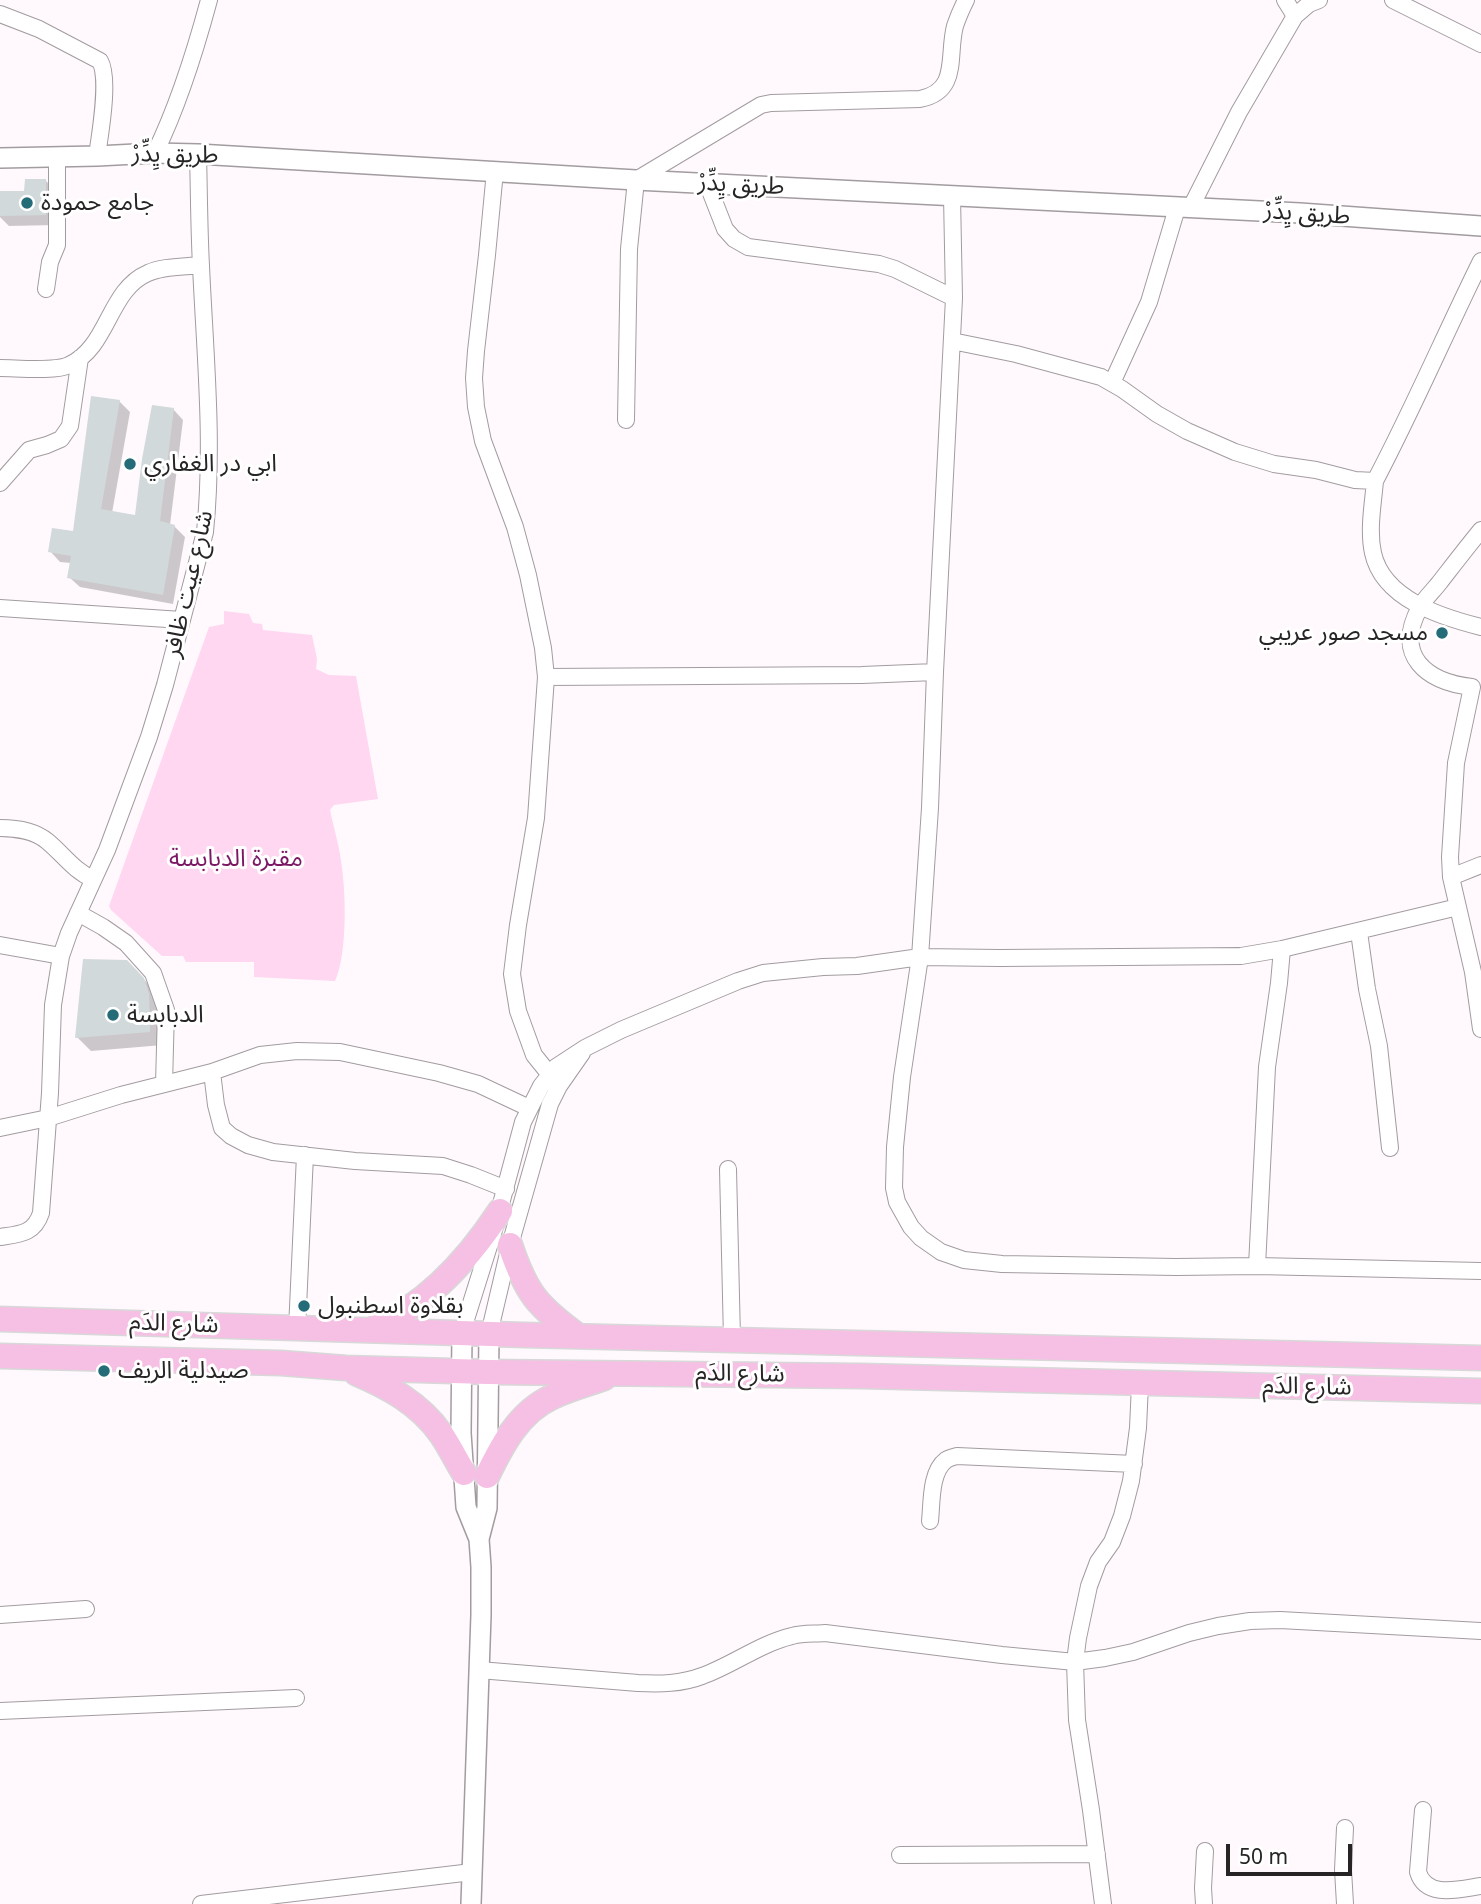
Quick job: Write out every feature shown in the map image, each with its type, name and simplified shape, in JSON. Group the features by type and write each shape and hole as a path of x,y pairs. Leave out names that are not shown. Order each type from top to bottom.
{"main road":[{"path":"370,1331 422,1299 440,1283 485,1234 503,1200"},
{"path":"510,1245 531,1295 548,1313 578,1336"},
{"name":"شارع الدَم","path":"0,1319 370,1331 1481,1358"},
{"name":"شارع الدَم","path":"0,1356 281,1363 346,1368 488,1372 860,1376 1481,1391"},
{"path":"346,1368 380,1383 412,1403 476,1475 535,1407 551,1397 622,1372"}],"street":[{"path":"155,152 170,122 191,65 209,0"},
{"path":"626,420 629,248 636,180 761,105 920,99 931,96 943,89 950,69 955,27 966,0"},
{"path":"1285,0 1295,16"},
{"path":"1112,383 1149,302 1184,207 1295,16 1309,4 1319,0"},
{"path":"1393,0 1481,44"},
{"path":"0,14 39,29 100,61 104,70 104,92 97,156"},
{"name":"طريق يِدِّرْ","path":"0,158 155,152 952,197 1184,207 1481,226"},
{"name":"شارع عيت ظافر","path":"0,1237 29,1230 38,1223 43,1202 53,1005 61,956 131,790 149,737 205,531 209,438 198,154"},
{"path":"46,289 50,262 57,245 57,157"},
{"path":"476,1475 488,1372 489,1334 554,1081 534,1055 518,1011 512,974 536,818 546,677 528,575 515,527 484,442 476,407 476,351 495,171"},
{"path":"707,183 725,229 734,239 748,247 879,264 954,298"},
{"path":"952,197 954,298 930,808 920,957 895,1147 894,1188 897,1202 921,1238 941,1252 986,1263 1481,1271"},
{"path":"1481,261 1405,424 1375,481 1371,516 1373,554 1385,578 1420,607 1459,622 1481,627"},
{"path":"0,368 55,368 69,365 93,346 121,296 137,279 156,270 201,265"},
{"path":"952,341 1016,354 1101,377 1167,420 1235,452 1274,464 1316,470 1355,480 1375,481"},
{"path":"0,483 29,450 61,439 70,426 80,358"},
{"path":"1481,530 1420,607 1412,626 1410,644 1418,663 1436,678 1462,686 1477,687 1457,764 1450,857 1451,877 1478,990 1481,1029"},
{"path":"0,608 182,620"},
{"path":"546,677 935,672"},
{"path":"0,828 38,835 83,874 93,879"},
{"path":"1451,877 1481,865"},
{"path":"471,1904 482,1595 479,1539 487,1508 461,1433 462,1332 529,1108 585,1048 700,996 763,973 857,966 920,957 1241,956 1359,932 1458,907"},
{"path":"78,914 126,943 153,973 166,1010 164,1084"},
{"path":"1359,932 1379,1046 1390,1148"},
{"path":"0,945 61,956"},
{"path":"1257,1266 1266,1080 1282,949"},
{"path":"0,1128 48,1118 268,1054 297,1051 340,1052 439,1073 478,1084 529,1108"},
{"path":"212,1072 222,1128 248,1145 273,1152 355,1161 443,1166 471,1175 503,1200"},
{"path":"297,1329 305,1154"},
{"path":"728,1169 732,1339"},
{"path":"1102,1904 1077,1720 1075,1662 1077,1638 1089,1586 1122,1516 1133,1464 1140,1384"},
{"path":"930,1521 936,1477 946,1460 957,1456 1133,1464"},
{"path":"0,1615 86,1609"},
{"path":"479,1670 638,1683 680,1682 703,1676 778,1640 795,1635 825,1633 1075,1662 1132,1652 1189,1633 1250,1621 1280,1620 1481,1632"},
{"path":"0,1711 296,1698"},
{"path":"1423,1810 1418,1872 1420,1881 1434,1889 1446,1890 1481,1886"},
{"path":"1345,1828 1345,1904"},
{"path":"1204,1904 1205,1851"},
{"path":"900,1855 1097,1854"},
{"path":"201,1904 472,1872"}],"green space":[{"name":"مقبرة الدبابسة","path":"224,611 249,614 253,623 262,624 263,630 312,635 317,659 316,669 329,675 356,676 378,799 334,805 330,810 340,853 344,895 344,942 335,981 254,977 254,962 186,962 183,956 162,956 109,906 209,627 224,624"}],"building":[{"name":"جامع حمودة","path":"25,179 46,179 46,215 0,216 0,191 24,191"},
{"path":"91,396 120,400 101,509 135,515 152,405 174,408 160,521 175,525 163,595 67,578 71,556 48,552 52,528 73,531"},
{"name":"الدبابسة","path":"83,959 127,960 144,978 149,994 150,1032 75,1038"}],"place":[{"name":"جامع حمودة","path":"27,203"},
{"name":"ابي در الغفاري","path":"130,464"},
{"name":"مسجد صور عريبي","path":"1442,633"},
{"name":"الدبابسة","path":"113,1015"},
{"name":"بقلاوة اسطنبول","path":"304,1306"},
{"name":"صيدلية الريف","path":"104,1371"}]}
